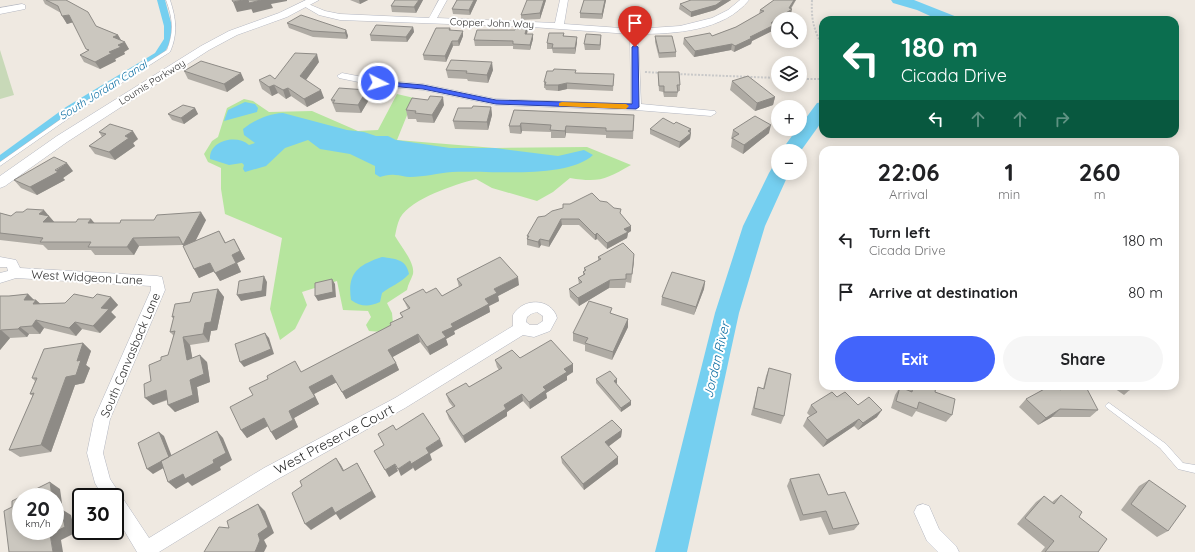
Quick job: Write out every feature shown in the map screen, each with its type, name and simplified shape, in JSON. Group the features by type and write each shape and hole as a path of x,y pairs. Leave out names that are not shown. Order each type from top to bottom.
{"street":[{"path":"432,20 442,0"},
{"path":"559,26 564,0"},
{"name":"Copper John Way","path":"310,3 322,13 340,16 634,31 680,29 704,24 724,17 737,9 745,0"},
{"name":"Loumis Parkway","path":"0,183 62,139 205,48 233,33 310,3"},
{"path":"0,12 22,7"},
{"path":"634,31 636,107"},
{"path":"342,76 378,83 423,87 496,102 636,107 711,113"},
{"name":"West Widgeon Lane","path":"0,262 11,263 16,273"},
{"name":"West Widgeon Lane","path":"0,278 16,273 157,281"},
{"name":"South Canvasback Lane","path":"107,488 103,483 95,453 102,419 158,290 157,281"},
{"name":"West Preserve Court","path":"147,551 270,474 400,403 522,328"},
{"path":"922,512 933,535 950,552"},
{"path":"124,514 147,551"}],"lane":[{"path":"0,164 90,101 169,51 175,36 172,12 168,0"},
{"path":"1109,406 1163,446 1181,466 1195,469"}],"path":[{"path":"812,0 811,17 813,28 819,40"},
{"path":"642,72 668,73"},
{"path":"675,74 771,78"},
{"path":"807,79 819,79"}],"green space":[{"path":"0,50 14,95 0,99"},
{"path":"397,94 414,98 397,140 495,148 587,147 631,165 609,177 602,179 589,180 570,178 553,192 537,201 492,188 476,179 434,193 414,204 406,211 400,218 397,227 395,236 410,260 413,274 407,290 387,303 392,313 393,324 382,332 369,331 366,325 371,317 368,311 343,310 337,281 302,292 307,305 295,329 280,340 270,309 282,238 225,214 221,189 221,168 208,162 204,154 212,141 218,137 227,108 244,99 253,101 269,112 312,111 358,131 378,130"}],"water":[{"path":"245,102 255,104 258,108 257,112 224,121 228,110"},
{"path":"283,113 347,130 364,132 376,136 388,136 396,140 450,148 495,148 558,156 584,150 593,155 581,163 565,168 546,171 452,172 410,177 387,175 380,177 375,174 375,166 350,154 320,149 308,140 285,148 266,166 245,172 243,169 244,165 242,163 229,165 210,159 211,152 219,143 238,140 249,145 255,143 244,135 243,129 262,118"},
{"path":"382,257 400,261 408,269 409,274 403,280 382,293 380,302 365,306 351,300 351,283 356,271 366,263"}],"building":[{"path":"46,0 66,0 88,12 96,26 118,35 113,37 125,42 118,45 121,47 109,52 112,53 95,62 80,55 89,50 86,49 69,15 62,16 58,6"},
{"path":"232,0 243,0 233,2"},
{"path":"248,0 261,0 249,3"},
{"path":"395,0 419,0 414,7 391,6"},
{"path":"457,0 474,0 469,10 452,9"},
{"path":"527,0 544,0 540,13 521,15"},
{"path":"584,0 605,0 602,14 580,13"},
{"path":"691,0 723,0 716,5 691,12 680,4"},
{"path":"774,0 794,0 789,8 792,9 788,12 771,12 771,26 735,46 732,44 695,51 684,38 710,33 712,36 736,27 764,11 760,10"},
{"path":"301,15 346,30 345,33 312,31 287,23"},
{"path":"518,23 528,23 525,34 533,34 530,45 513,44 513,41 474,40 477,30 515,30"},
{"path":"376,25 413,27 406,37 370,35"},
{"path":"436,28 450,28 449,30 463,31 458,41 452,41 445,56 423,55"},
{"path":"549,33 564,33 563,36 577,37 575,48 552,48 553,44 547,43"},
{"path":"586,34 601,35 600,45 584,44"},
{"path":"655,36 672,36 676,52 659,53"},
{"path":"295,53 317,54 300,76 321,90 304,99 288,88 283,90 274,85 269,87 259,80 270,75 275,79"},
{"path":"451,60 492,62 487,75 466,73 467,71 446,70"},
{"path":"201,61 241,73 224,84 184,71"},
{"path":"554,69 576,70 575,73 614,74 613,86 567,83 545,85 546,82 544,82 547,71 553,71"},
{"path":"658,72 679,72 680,85 677,85 678,92 664,92 664,86 659,86"},
{"path":"748,76 775,97 757,103 732,81"},
{"path":"339,88 367,90 358,105 333,103 335,100 331,100"},
{"path":"430,96 443,97 432,115 415,113 416,111 406,110 412,98 428,100"},
{"path":"183,105 195,108 181,118 168,114"},
{"path":"473,106 491,107 487,122 453,121 458,108 472,108"},
{"path":"514,110 634,115 633,131 606,131 606,128 566,126 565,131 550,130 551,125 521,123 520,126 509,126"},
{"path":"755,116 771,125 744,145 732,138 739,134 733,130"},
{"path":"663,118 674,124 676,122 691,129 688,131 691,133 680,142 650,129"},
{"path":"110,124 133,131 125,136 129,138 109,152 89,146 106,134 99,132"},
{"path":"54,157 67,163 55,170 58,172 30,187 14,180"},
{"path":"592,193 600,201 607,202 614,208 621,209 620,213 631,226 624,229 628,232 607,243 597,233 595,235 579,219 561,219 549,241 540,239 538,242 527,239 529,236 527,236 538,217 545,216 552,211 563,208 563,204 570,204"},
{"path":"27,209 44,210 39,214 49,216 43,222 76,222 78,219 91,219 88,223 120,223 121,220 154,220 157,215 201,212 183,245 179,237 133,238 127,247 88,247 91,242 40,242 43,238 0,233 0,213 11,216 16,212 23,212"},
{"path":"219,231 225,243 234,239 240,251 232,255 236,263 215,273 210,263 194,269 183,246"},
{"path":"623,243 634,254 632,274 626,274 626,279 610,280 578,298 569,289 582,282 578,278 585,274 583,272 586,270 584,268 601,259 598,257"},
{"path":"500,257 518,277 494,289 497,293 485,299 489,304 451,324 453,327 442,332 446,337 427,347 418,334 388,350 396,363 342,392 332,375 309,387 315,397 289,411 293,420 271,432 264,418 241,430 230,407 253,395 249,388 268,379 267,376 295,361 301,372 391,325 390,323 403,317 400,313 410,308 403,299 423,289 426,293 436,288 442,296 462,285 457,279"},
{"path":"672,272 705,281 696,307 662,297"},
{"path":"264,276 262,291 237,295 239,281"},
{"path":"332,279 333,292 315,296 315,283"},
{"path":"218,289 211,322 205,323 203,334 183,337 187,360 200,355 204,374 190,380 193,395 168,405 166,390 145,398 144,384 151,381 149,365 161,360 161,357 168,355 175,331 170,332 175,304 190,302 193,293"},
{"path":"28,294 24,300 36,300 33,304 65,303 74,294 93,298 97,294 111,297 101,308 109,309 93,326 75,322 69,328 36,320 32,326 0,331 0,296"},
{"path":"589,301 612,308 610,313 628,319 613,352 585,343 588,338 573,333"},
{"path":"265,333 271,349 240,362 235,344"},
{"path":"551,340 573,364 564,369 567,372 543,387 546,390 529,402 522,394 504,405 506,409 463,436 446,411 455,406 446,394 466,383 469,387 502,368 495,360 512,350 520,358"},
{"path":"83,343 77,361 81,360 76,375 66,377 41,445 9,450 34,393 30,394 37,378 32,378 44,349"},
{"path":"769,368 791,374 784,416 754,408 758,387 764,389"},
{"path":"610,371 617,379 614,381 631,401 621,408 596,379"},
{"path":"899,390 907,390 912,392 912,390 935,390 935,392 955,399 952,415 919,402 917,409 896,401"},
{"path":"1043,390 1088,390 1098,410 1060,409 1046,418 1026,399"},
{"path":"832,392 837,397 845,392 858,405 869,397 882,410 863,423 859,419 827,440 807,418 817,412 811,405"},
{"path":"423,413 440,439 426,448 429,453 411,464 410,461 398,469 395,464 385,470 374,451 384,445 378,434 393,425 396,430"},
{"path":"612,420 622,430 605,442 618,457 583,484 561,457"},
{"path":"217,431 226,453 213,460 214,463 185,479 183,474 168,482 161,461"},
{"path":"159,432 169,457 147,469 138,443"},
{"path":"336,458 343,471 357,463 372,491 335,513 332,507 305,524 292,493 302,486 300,481"},
{"path":"819,474 828,495 845,492 859,524 833,529 826,511 803,515 790,479"},
{"path":"1149,480 1186,506 1168,531 1131,504"},
{"path":"50,482 51,488 38,488"},
{"path":"1061,495 1082,512 1079,517 1107,539 1098,552 1045,552 1054,541 1025,518 1044,496 1054,504"},
{"path":"258,504 268,527 258,534 260,540 255,552 204,552 219,527 229,528 227,521"},
{"path":"12,507 12,540 51,540 53,552 9,552 4,511"}],"waterway":[{"name":"South Jordan Canal","path":"0,160 70,109 159,55 168,39 168,26 161,0"},
{"name":"Jordan River","path":"898,0 922,7 943,16"},
{"name":"Jordan River","path":"796,144 819,112"},
{"name":"Jordan River","path":"671,552 727,313 754,226 776,180"}],"slow traffic":[{"path":"562,104 626,106"}],"route":[{"path":"378,83 423,87 496,102 636,107 635,47"}]}
